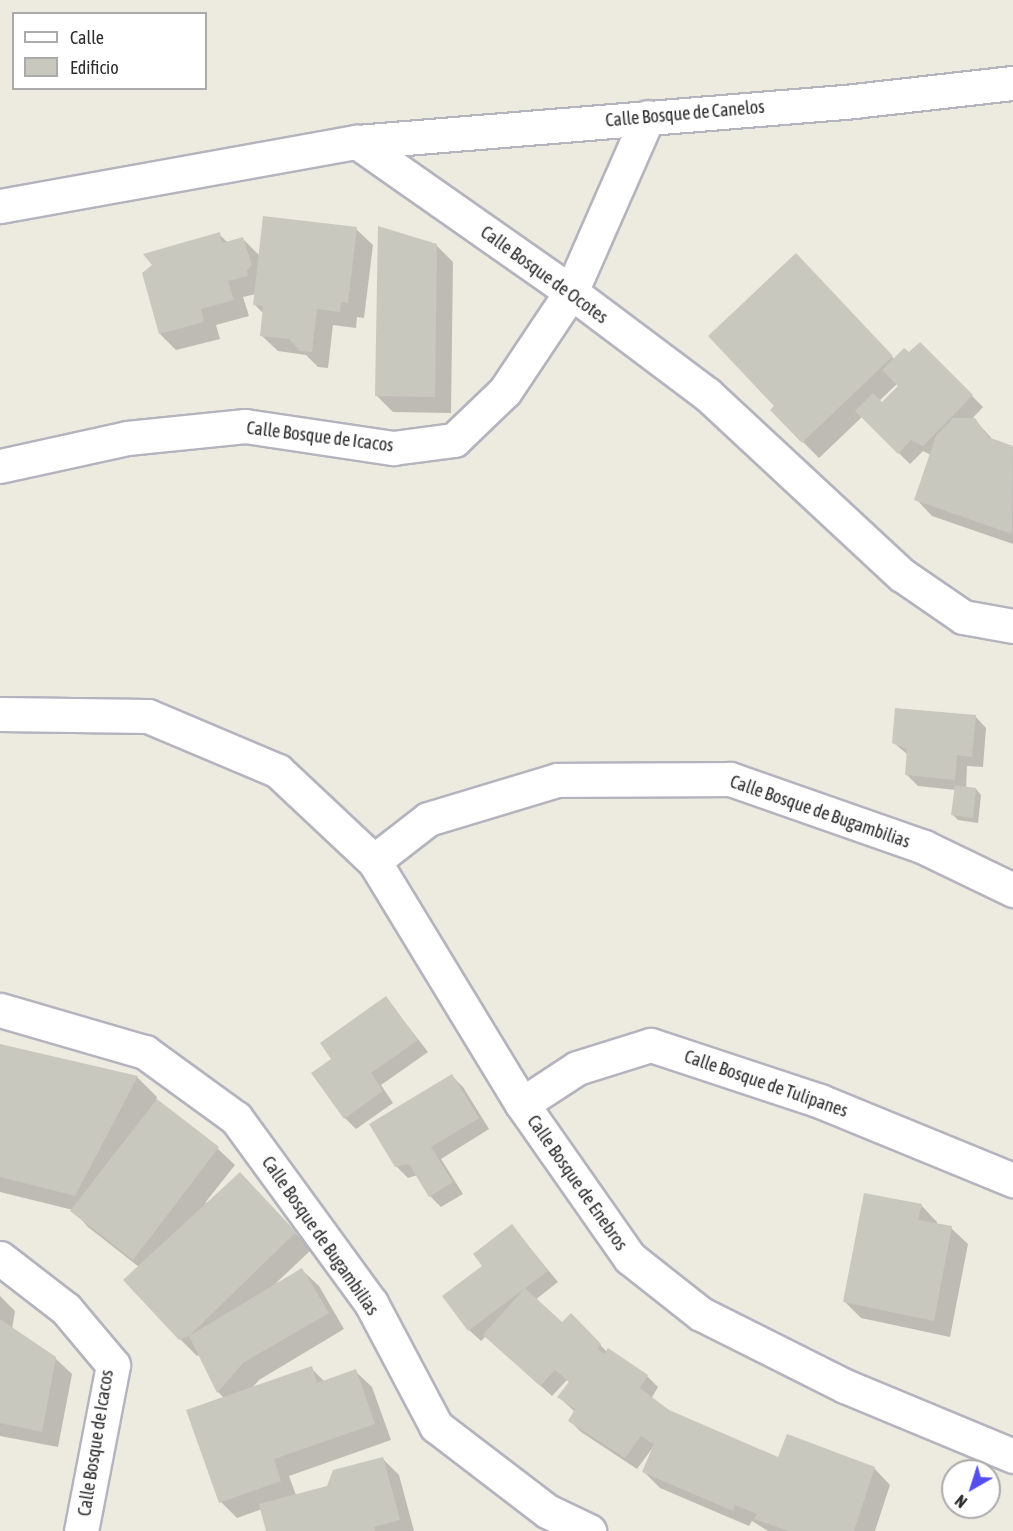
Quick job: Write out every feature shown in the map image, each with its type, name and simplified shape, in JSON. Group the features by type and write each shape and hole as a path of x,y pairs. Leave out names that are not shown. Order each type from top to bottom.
{"street":[{"name":"Calle Bosque de Canelos","path":"357,142 854,101 1013,83"},
{"name":"Calle Bosque de Icacos","path":"0,466 127,438 245,426 393,448 454,440 505,391 570,292 648,117"},
{"path":"0,206 357,142"},
{"name":"Calle Bosque de Ocotes","path":"357,142 570,292 707,394 902,575 963,617 1013,626"},
{"path":"0,714 148,716 278,771 374,861"},
{"name":"Calle Bosque de Bugambilias","path":"374,861 428,819 557,780 730,779 924,847 1013,890"},
{"name":"Calle Bosque de Enebros","path":"374,861 522,1104 630,1258 701,1314 845,1386 1013,1456"},
{"name":"Calle Bosque de Bugambilias","path":"0,1010 145,1052 236,1118 371,1303 436,1426 547,1511 589,1531"},
{"name":"Calle Bosque de Tulipanes","path":"522,1104 577,1068 651,1045 820,1101 1013,1180"},
{"name":"Calle Bosque de Icacos","path":"0,1258 66,1309 113,1365 81,1531"}],"building":[{"path":"263,216 357,227 348,303 341,302 340,312 317,309 312,352 300,351 289,339 260,336 263,306 253,305"},
{"path":"378,226 437,244 435,397 375,396"},
{"path":"220,232 222,243 243,237 252,265 247,270 248,276 228,281 234,300 201,309 204,322 159,334 142,273 152,265 143,254"},
{"path":"796,253 893,356 802,443 770,410 774,406 708,336"},
{"path":"920,342 973,395 923,446 911,440 898,454 855,411 873,393 882,402 898,386 882,370 904,348 909,352"},
{"path":"953,418 975,418 988,437 1013,446 1012,534 914,500 936,436"},
{"path":"895,708 976,715 972,757 957,755 955,780 905,775 907,749 892,743"},
{"path":"955,785 976,788 973,818 951,815"},
{"path":"386,996 418,1040 371,1073 383,1091 344,1119 311,1073 331,1059 320,1043"},
{"path":"0,1044 138,1076 75,1196 0,1177"},
{"path":"452,1074 479,1118 431,1147 453,1182 429,1197 409,1164 395,1167 369,1124"},
{"path":"157,1099 219,1147 133,1260 70,1211"},
{"path":"240,1172 296,1232 189,1336 179,1340 123,1280"},
{"path":"864,1193 922,1204 918,1220 952,1226 934,1321 843,1302"},
{"path":"512,1224 548,1271 468,1331 442,1296 482,1266 473,1254"},
{"path":"302,1268 329,1313 243,1363 217,1393 189,1336"},
{"path":"525,1288 562,1322 571,1313 601,1344 598,1349 604,1354 608,1348 648,1375 640,1388 669,1410 778,1457 787,1434 875,1467 854,1531 788,1531 754,1519 757,1514 735,1505 733,1511 642,1472 654,1444 641,1436 625,1458 568,1421 575,1409 557,1397 569,1382 555,1370 540,1386 483,1335"},
{"path":"0,1319 56,1357 42,1432 0,1423"},
{"path":"312,1366 317,1383 356,1369 375,1424 274,1459 281,1481 219,1503 186,1410"},
{"path":"383,1457 400,1520 374,1527 375,1531 266,1531 259,1504 327,1486 333,1470"}]}
